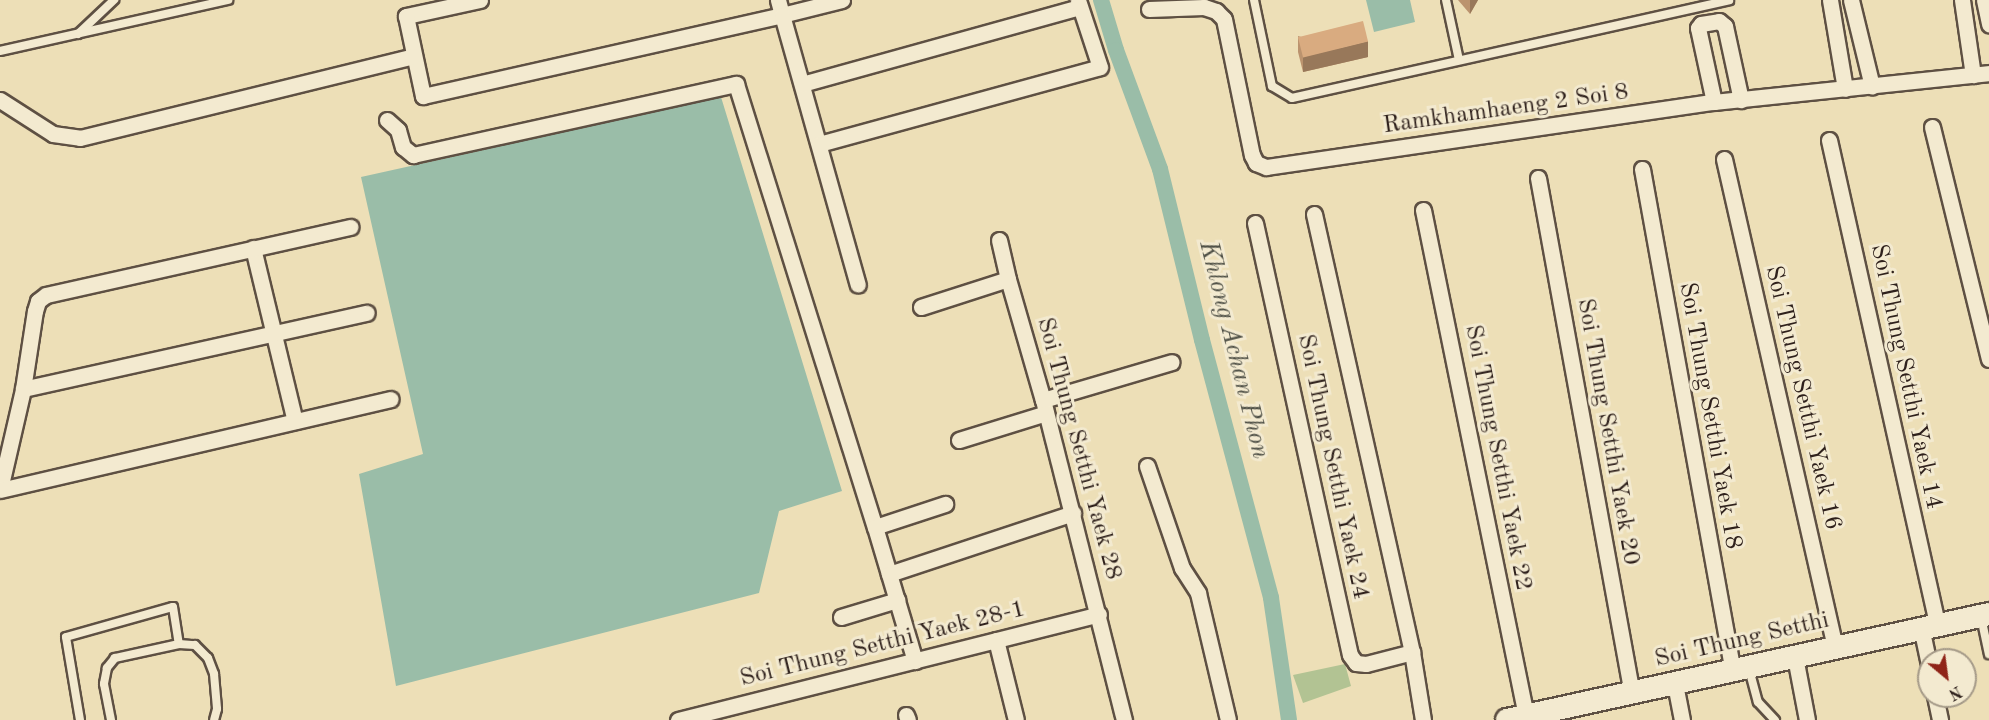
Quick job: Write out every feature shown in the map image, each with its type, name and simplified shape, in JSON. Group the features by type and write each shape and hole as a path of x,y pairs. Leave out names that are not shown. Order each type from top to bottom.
{"main road":[{"name":"Soi Thung Setthi","path":"1532,717 1985,615"}],"street":[{"path":"480,0 405,16 423,96 842,0"},
{"path":"778,0 858,285"},
{"path":"1830,0 1845,89"},
{"path":"1851,0 1872,86"},
{"path":"1962,0 1981,74"},
{"path":"1984,0 1989,24"},
{"path":"802,84 1079,4 1100,67 819,144"},
{"name":"Ramkhamhaeng 2 Soi 8","path":"1149,9 1204,8 1216,11 1224,19 1252,155 1257,163 1266,167 1714,102 1981,74"},
{"path":"1714,102 1698,28 1701,24 1719,21 1725,26 1741,100"},
{"path":"0,100 53,134 80,138 413,56"},
{"path":"387,120 398,130 403,147 413,155 736,84 876,527 915,661"},
{"path":"1932,127 1989,359"},
{"name":"Soi Thung Setthi Yaek 14","path":"1829,140 1929,626 1929,648"},
{"name":"Soi Thung Setthi Yaek 16","path":"1724,159 1835,647"},
{"name":"Soi Thung Setthi Yaek 18","path":"1642,169 1741,669"},
{"name":"Soi Thung Setthi Yaek 20","path":"1538,178 1632,694"},
{"name":"Soi Thung Setthi Yaek 22","path":"1423,210 1532,717"},
{"name":"Soi Thung Setthi Yaek 24","path":"1314,214 1412,652 1423,720"},
{"name":"Soi Thung Setthi Yaek 24","path":"1255,223 1350,655 1356,663 1366,664 1412,652"},
{"path":"350,227 46,295 38,301 35,311 23,389 0,489 391,399"},
{"name":"Soi Thung Setthi Yaek 28","path":"999,240 1099,614 1124,720"},
{"path":"253,248 295,421"},
{"path":"921,307 1008,279"},
{"path":"23,389 367,313"},
{"path":"959,440 1172,362"},
{"path":"1147,466 1182,567 1198,593 1228,720"},
{"path":"876,527 945,504"},
{"path":"889,574 1072,513"},
{"path":"841,617 897,600"},
{"name":"Soi Thung Setthi Yaek 28-1","path":"685,719 1099,614"},
{"path":"996,640 1016,720"},
{"path":"1795,657 1807,720"},
{"path":"1675,684 1682,720"}],"lane":[{"path":"76,35 114,0"},
{"path":"0,51 228,0"},
{"path":"1254,0 1272,86 1292,98 1702,3 1729,0"},
{"path":"1446,0 1459,60"},
{"path":"80,720 66,637 173,607 179,644"},
{"path":"1985,615 1989,654"},
{"path":"111,720 104,684 107,668 112,660 179,644 195,645 208,658 214,674 217,709 214,720"},
{"path":"1741,669 1758,702 1775,720"}],"shaded area":[{"path":"1366,0 1410,0 1415,22 1374,32"},
{"path":"721,97 842,491 779,511 759,593 396,686 359,474 423,454 361,177"},
{"path":"1345,664 1351,686 1303,703 1293,675"}],"building":[{"path":"1363,21 1368,41 1303,58 1298,37"}],"waterway":[{"name":"Khlong Achan Phon","path":"1101,0 1116,50 1160,169 1202,340 1271,598 1289,720"}]}
